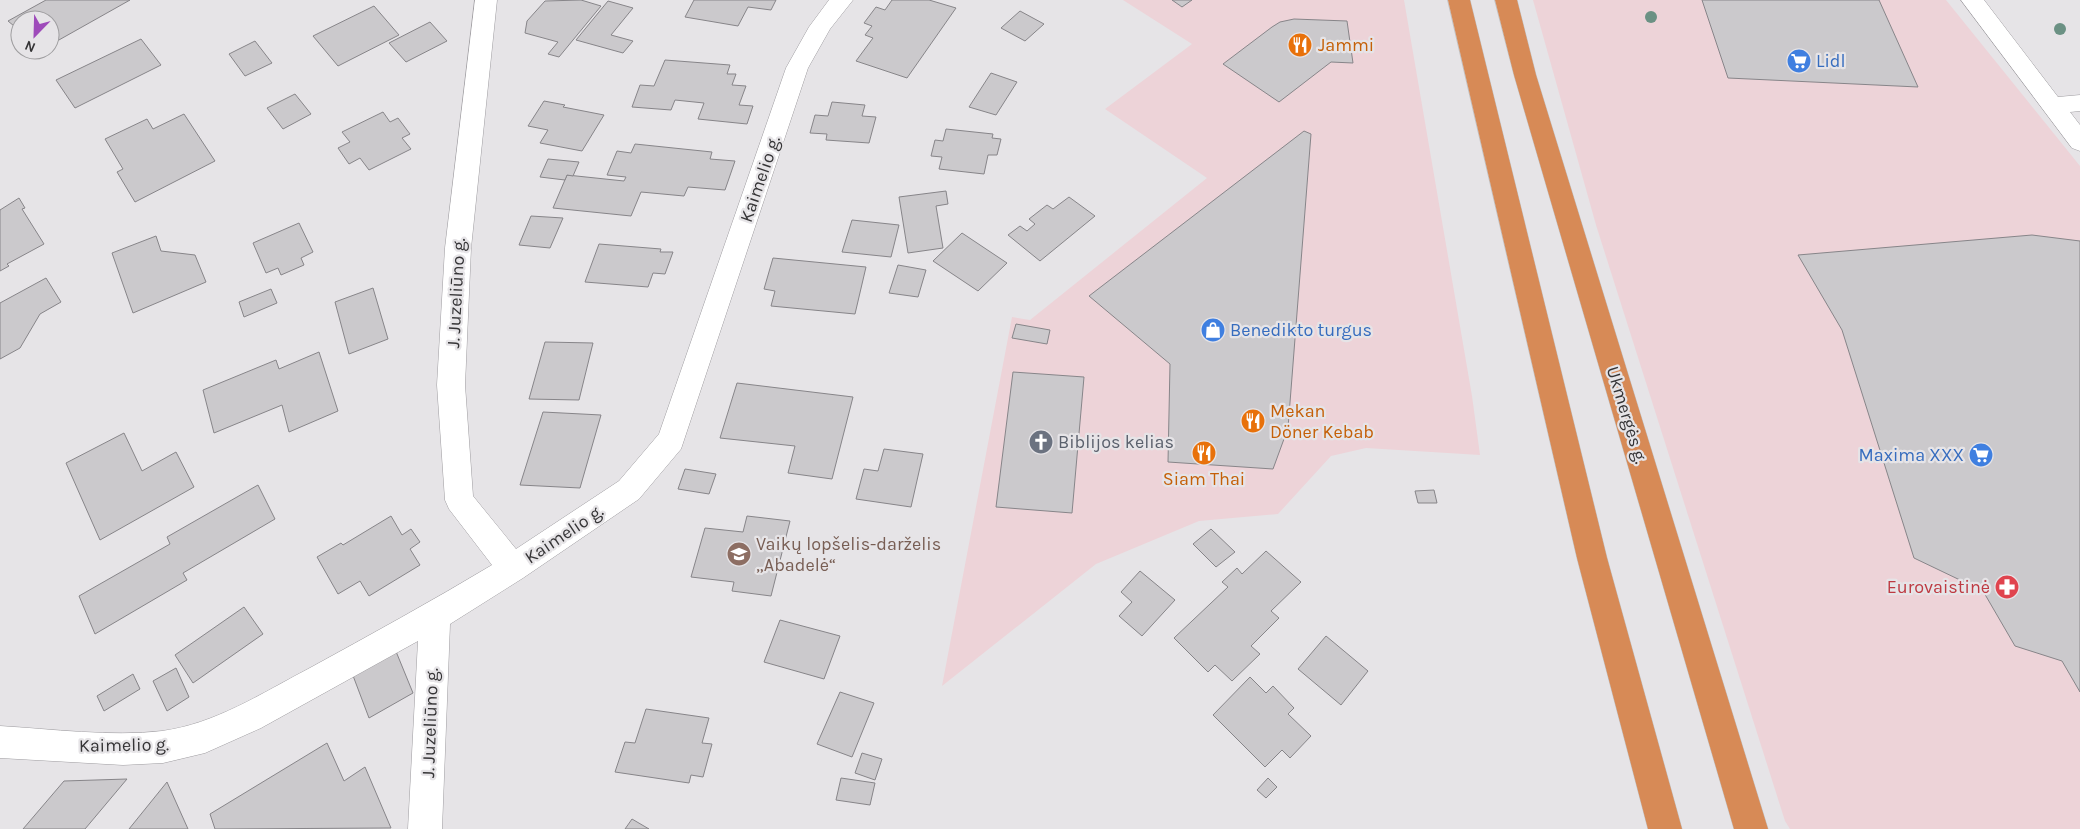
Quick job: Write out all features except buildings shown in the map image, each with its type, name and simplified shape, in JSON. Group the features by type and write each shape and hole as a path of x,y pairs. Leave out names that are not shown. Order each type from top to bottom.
{"highway":[{"path":"1459,0 1592,558 1665,829"},
{"name":"Ukmergės g.","path":"1506,0 1525,75 1751,829"}],"street":[{"name":"J. Juzeliūno g.","path":"486,0 458,248 451,385 459,500 513,568"},
{"name":"Kaimelio g.","path":"0,742 123,749 163,747 205,737 250,717 435,616 513,568 629,490 671,440 798,68 813,37 832,9 842,0"},
{"path":"1972,0 2080,142"},
{"path":"2052,106 2080,103"},
{"name":"J. Juzeliūno g.","path":"425,829 435,616"}],"shaded area":[{"path":"1123,0 1404,0 1472,396 1480,455 1366,448 1331,456 1278,514 1199,521 1096,564 942,686 1012,317 1030,320 1207,178 1105,109 1192,44"},
{"path":"1533,0 1946,0 2080,166 2080,829 1790,829 1785,821 1596,225"}],"place":[{"name":"Jammi","path":"1300,45"},
{"name":"Lidl","path":"1799,61"},
{"name":"Benedikto turgus","path":"1213,330"},
{"name":"Mekan Döner Kebab","path":"1253,421"},
{"name":"Biblijos kelias","path":"1041,442"},
{"name":"Siam Thai","path":"1204,453"},
{"name":"Maxima XXX","path":"1981,455"},
{"name":"Vaikų lopšelis-darželis „Abadelė“","path":"739,554"},
{"name":"Eurovaistinė","path":"2007,587"}]}
